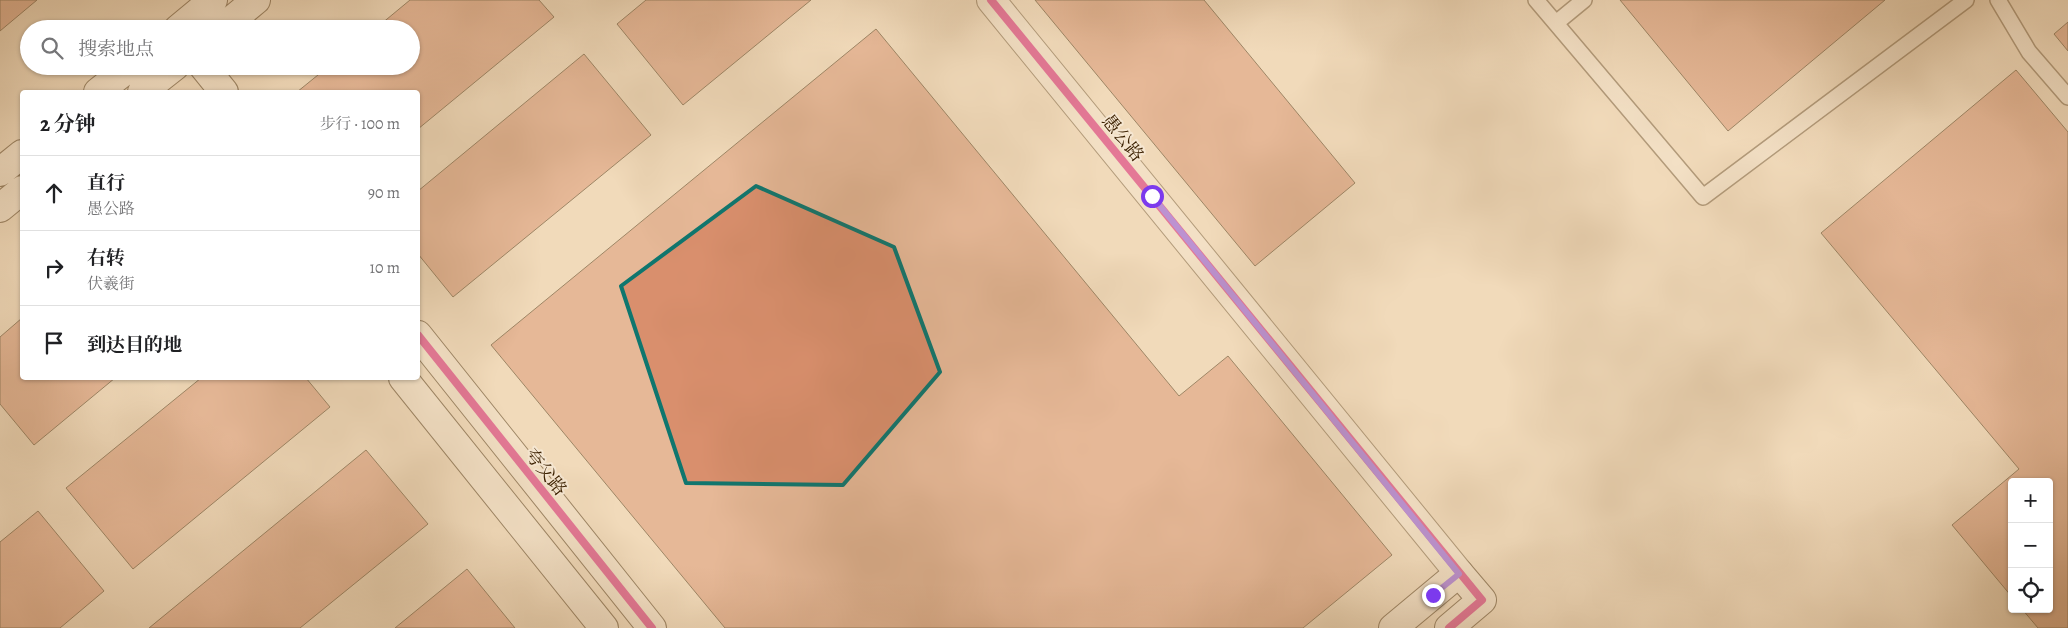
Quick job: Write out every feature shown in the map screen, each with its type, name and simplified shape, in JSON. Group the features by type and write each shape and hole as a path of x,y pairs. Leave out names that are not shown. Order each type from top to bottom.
{"street":[{"path":"189,20 214,0"},
{"path":"231,20 256,0"},
{"name":"愚公路","path":"991,0 1482,600 1449,628"},
{"path":"101,90 120,75"},
{"path":"210,75 222,90"},
{"path":"0,172 20,156"},
{"path":"0,208 20,192"},
{"name":"夸父路","path":"420,338 652,628"},
{"path":"405,380 604,628"},
{"path":"1393,628 1459,574"}],"lane":[{"path":"1536,0 1703,197 1966,0"},
{"path":"1556,23 1584,0"},
{"path":"1998,0 2029,52 2068,98"}],"highlighted area":[{"path":"756,186 894,247 940,372 843,485 686,483 621,286"}],"building":[{"path":"0,0 37,0 0,31"},
{"path":"410,0 539,0 554,17 420,127 420,90 299,90 318,75 420,75 420,20 386,20"},
{"path":"646,0 811,0 683,105 617,24"},
{"path":"1035,0 1204,0 1355,183 1255,266"},
{"path":"1620,0 1885,0 1728,131"},
{"path":"2068,22 2068,51 2054,34"},
{"path":"876,29 1179,396 1228,356 1392,555 1303,628 725,628 491,345"},
{"path":"584,54 651,135 453,297 420,256 420,189"},
{"path":"2016,70 2068,132 2068,628 2038,628 2025,613 2053,613 2053,478 2008,478 2019,469 1821,233"},
{"path":"20,320 20,380 113,380 34,445 0,404 0,337"},
{"path":"199,380 308,380 330,407 133,569 66,488"},
{"path":"366,450 428,524 300,628 149,628"},
{"path":"2008,478 2008,592 1952,525"},
{"path":"38,511 104,591 60,628 0,628 0,542"},
{"path":"467,569 515,628 395,628"}],"cycle path":[{"path":"991,0 1482,600 1449,628"},
{"path":"420,338 652,628"}],"route":[{"path":"1152,196 1459,574 1433,595"}]}
